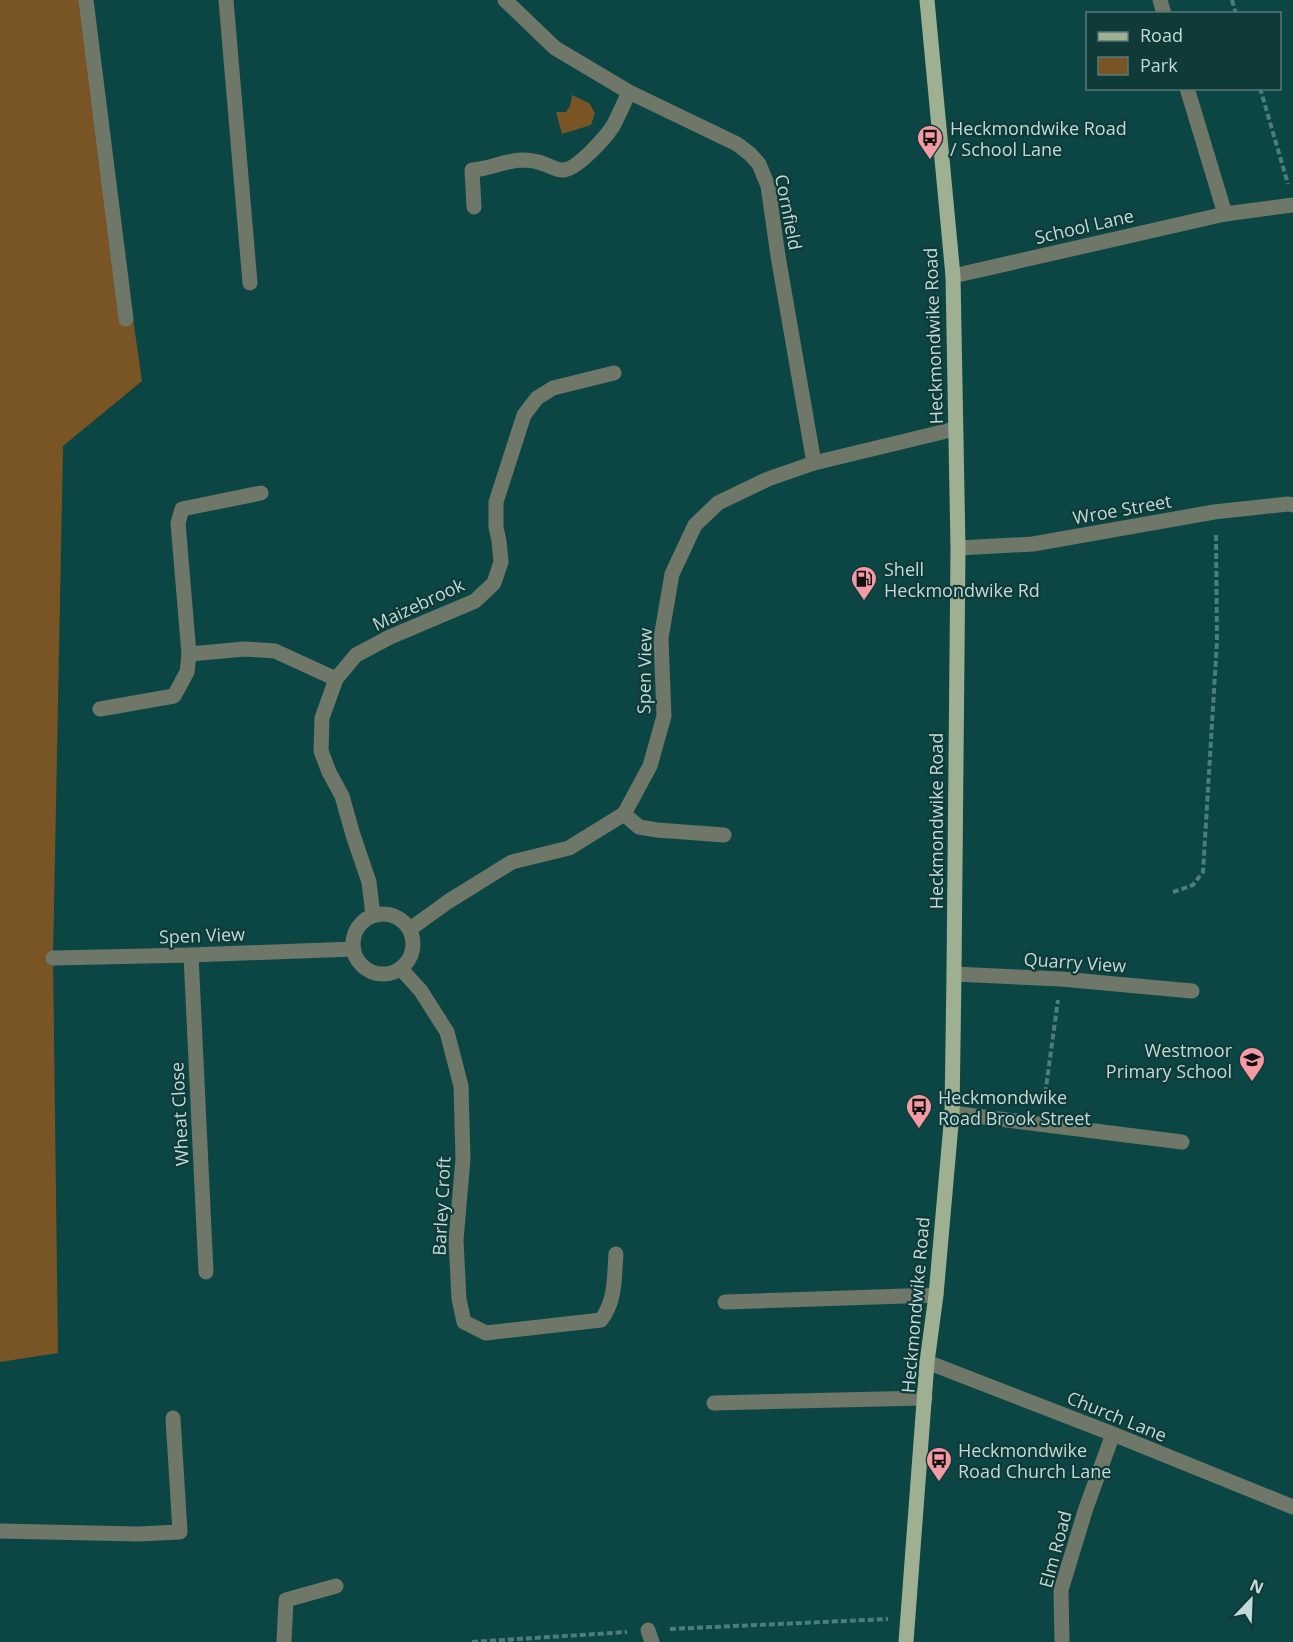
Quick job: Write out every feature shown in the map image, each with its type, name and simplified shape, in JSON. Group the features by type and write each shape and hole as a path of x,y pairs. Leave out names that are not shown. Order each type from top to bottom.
{"main road":[{"name":"Heckmondwike Road","path":"906,1642 927,1362 936,1295 952,1113 954,974 958,548 952,276 927,0"}],"street":[{"path":"86,0 126,319"},
{"path":"226,0 250,283"},
{"name":"Cornfield","path":"505,0 555,48 629,92 737,144 759,164 768,186 814,463"},
{"path":"1188,90 1225,214"},
{"path":"474,207 472,170 525,160 561,170 570,168 606,136 629,92"},
{"name":"School Lane","path":"952,276 1225,214 1292,205"},
{"name":"Maizebrook","path":"373,915 369,882 342,796 321,751 322,718 336,679 356,655 390,637 475,601 494,583 501,562 496,527 496,502 524,415 537,398 553,388 614,373"},
{"name":"Spen View","path":"410,929 449,901 512,862 569,848 624,814 650,766 664,716 661,638 672,574 695,525 718,503 768,479 814,463 955,429"},
{"path":"100,709 174,696 188,672 189,654 178,523 182,509 261,494"},
{"name":"Wroe Street","path":"958,548 1033,544 1214,512 1293,505"},
{"path":"189,654 245,649 275,651 336,679"},
{"path":"624,814 639,826 657,830 724,836"},
{"path":"373,915 394,916 403,921 413,937 414,946 408,963 392,974 371,973 356,959 353,938 357,928 373,915"},
{"name":"Spen View","path":"53,958 353,949"},
{"name":"Wheat Close","path":"191,955 206,1272"},
{"name":"Barley Croft","path":"401,969 421,991 447,1032 461,1086 464,1159 456,1240 459,1299 464,1322 486,1333 601,1320 609,1310 611,1302 616,1254"},
{"name":"Quarry View","path":"954,974 1061,978 1192,992"},
{"path":"952,1113 1182,1142"},
{"path":"725,1302 936,1295"},
{"name":"Church Lane","path":"927,1362 1293,1507"},
{"path":"714,1403 925,1398"},
{"path":"0,1531 138,1534 180,1532 173,1418"},
{"name":"Elm Road","path":"1062,1642 1061,1590 1086,1508 1113,1434"},
{"path":"284,1642 286,1600 336,1586"}],"path":[{"path":"1261,90 1286,175 1292,205"},
{"path":"1173,891 1193,885 1203,872 1217,641 1214,512"},
{"path":"1041,1124 1061,978"},
{"path":"472,1642 650,1636 909,1618"}],"green space":[{"path":"0,0 87,0 142,381 63,446 53,958 58,1353 0,1362"},
{"path":"572,95 589,103 595,113 591,125 562,134 556,112 566,112"}],"place":[{"name":"Heckmondwike Road / School Lane","path":"930,161"},
{"name":"Shell Heckmondwike Rd","path":"864,602"},
{"name":"Westmoor Primary School","path":"1252,1083"},
{"name":"Heckmondwike Road Brook Street","path":"919,1130"},
{"name":"Heckmondwike Road Church Lane","path":"939,1483"}]}
